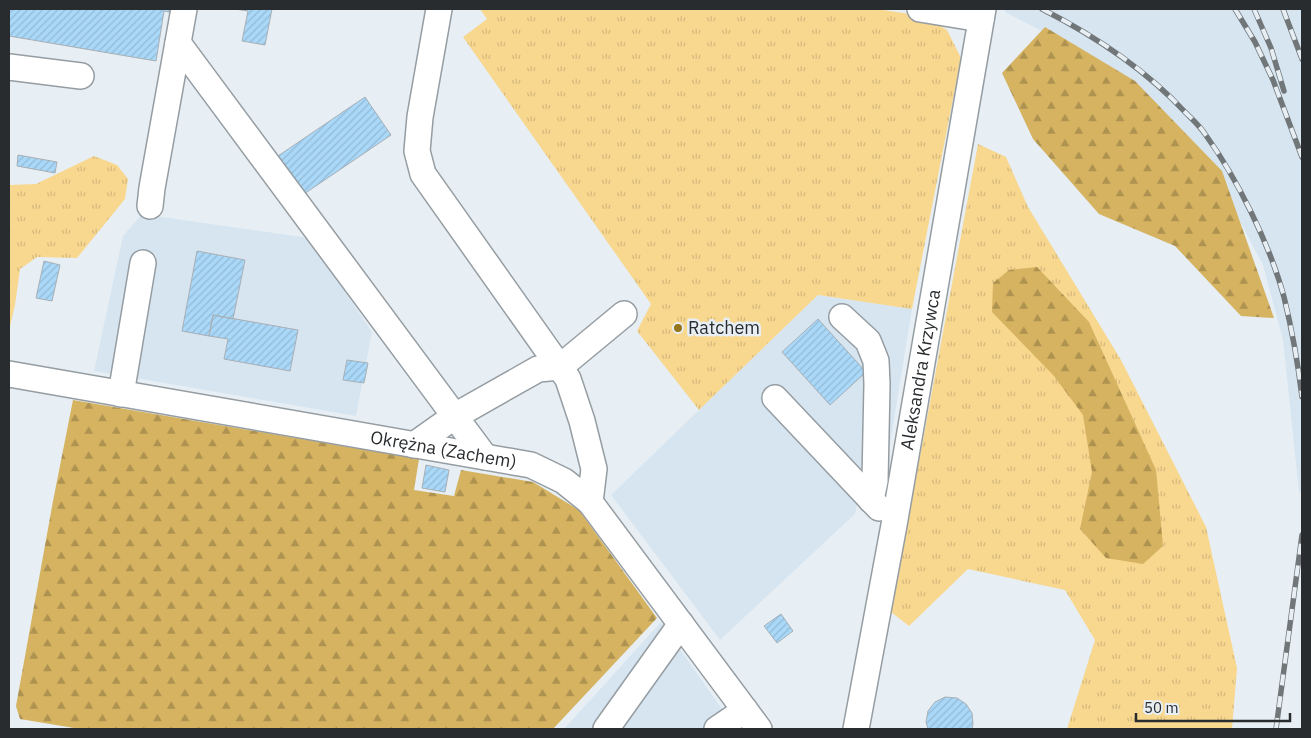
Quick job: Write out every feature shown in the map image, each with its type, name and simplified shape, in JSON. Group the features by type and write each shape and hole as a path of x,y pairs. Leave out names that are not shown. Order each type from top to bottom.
{"street":[{"path":"150,206 184,9"},
{"path":"439,9 419,126 417,152 423,174 568,379 582,421 594,469 590,502"},
{"path":"920,9 982,14"},
{"name":"Aleksandra Krzywca","path":"856,729 894,525 982,14"},
{"path":"178,44 485,457"},
{"path":"9,67 81,76"},
{"path":"121,394 143,262"},
{"path":"414,445 455,416 538,370 560,367 624,314"},
{"path":"842,317 868,341 876,361 875,481 871,500"},
{"name":"Okrężna (Zachem)","path":"9,374 485,457 531,466 564,481 590,502 752,719"},
{"path":"775,398 894,525"},
{"path":"606,729 681,624"},
{"path":"718,729 752,719"}],"shaded area":[{"path":"1005,9 1302,9 1302,493 1299,492 1283,340 1263,265 1215,174 1083,52 1005,12"},
{"path":"142,214 309,238 372,332 356,416 94,371 123,236"},
{"path":"818,295 912,309 885,475 863,478 855,514 720,640 611,495"},
{"path":"661,622 736,729 564,729"}],"green space":[{"path":"480,9 876,9 924,16 947,30 961,58 912,309 818,295 699,410 637,331 651,304 463,37 487,19"},
{"path":"1045,27 1135,81 1222,171 1274,318 1241,316 1175,246 1099,214 1033,139 1002,73"},
{"path":"978,144 1006,157 1028,207 1121,360 1206,527 1237,668 1232,729 1067,729 1095,640 1065,590 968,569 909,626 891,612"},
{"path":"94,156 117,165 128,179 125,199 77,258 37,257 20,269 9,331 9,185 36,184"},
{"path":"1037,267 1089,322 1156,470 1163,546 1143,564 1106,558 1080,529 1092,472 1083,415 1054,376 992,312 993,283 1009,270"},
{"path":"73,400 419,459 414,490 454,496 461,470 533,482 579,510 657,618 553,729 80,729 20,719 16,706"}],"building":[{"path":"9,9 175,9 174,13 164,11 156,61 9,36"},
{"path":"235,9 272,9 265,45 242,41 248,11"},
{"path":"365,97 391,135 304,194 278,156"},
{"path":"18,155 57,162 55,173 17,166"},
{"path":"197,251 245,260 233,319 213,315 209,336 182,331"},
{"path":"44,261 60,265 52,301 36,298"},
{"path":"213,315 298,330 290,371 224,359 228,339 209,336"},
{"path":"818,319 866,372 830,405 782,352"},
{"path":"347,360 368,363 364,383 343,380"},
{"path":"426,465 449,470 445,492 422,488"},
{"path":"781,614 793,631 777,643 764,626"},
{"path":"945,697 957,698 966,704 972,713 972,729 928,729 926,722 928,711 935,702"}],"railway":[{"path":"1042,9 1081,30 1136,67 1169,96 1203,131 1229,171 1251,212 1278,277 1292,334 1302,397"},
{"path":"1235,9 1255,42 1273,80 1302,157"},
{"path":"1254,9 1271,48 1284,91"},
{"path":"1283,9 1302,59"},
{"path":"1276,729 1302,535"}],"place":[{"name":"Ratchem","path":"678,328"}]}
